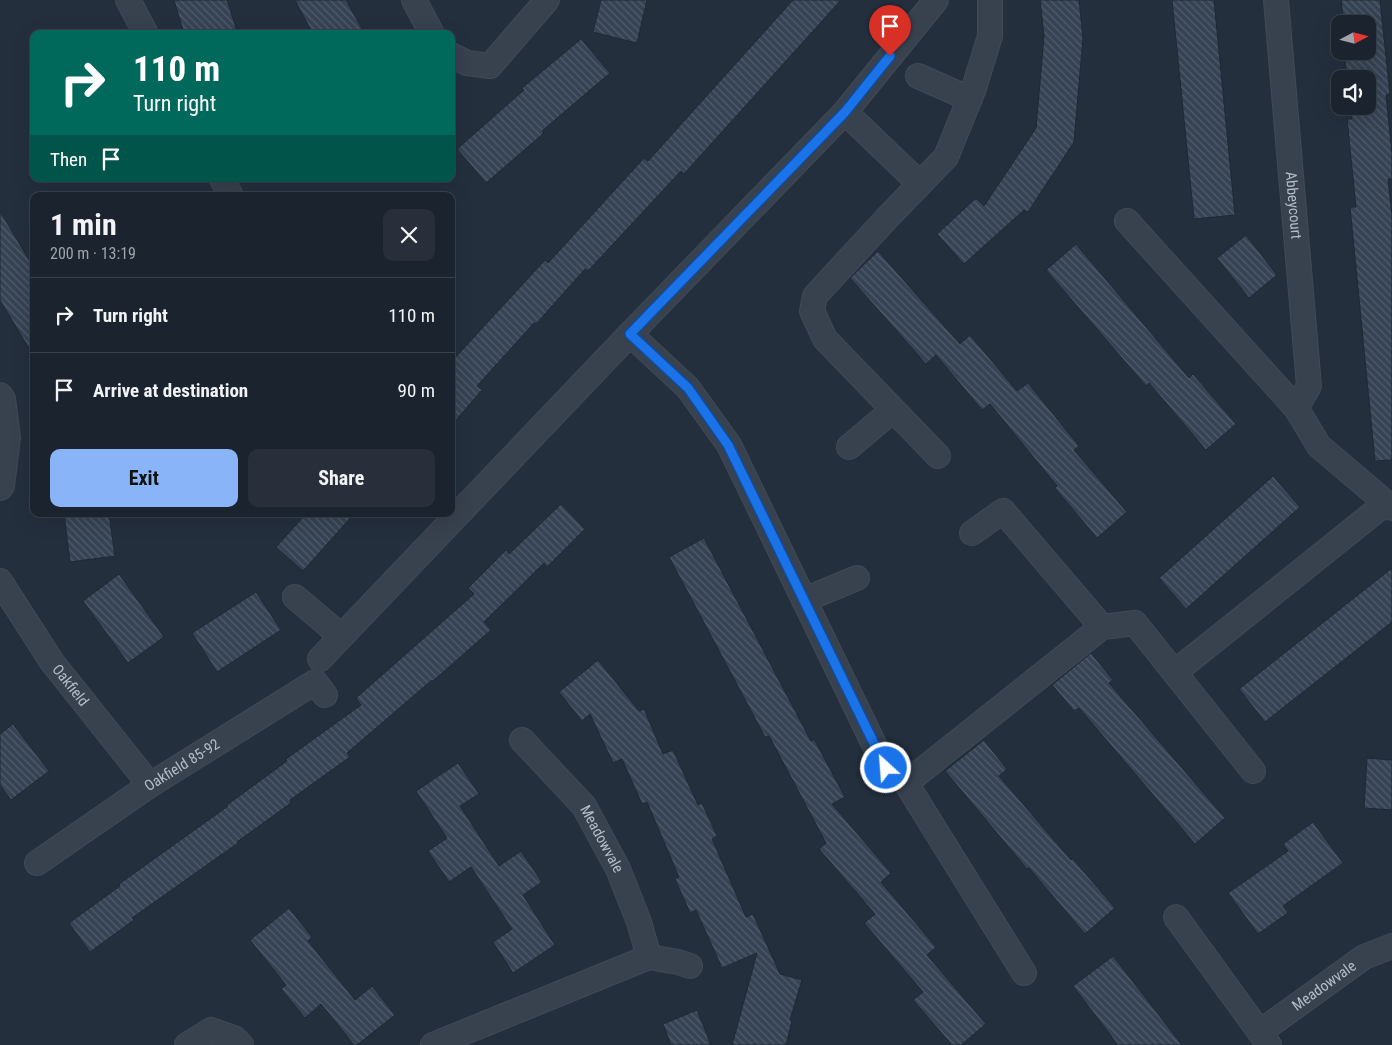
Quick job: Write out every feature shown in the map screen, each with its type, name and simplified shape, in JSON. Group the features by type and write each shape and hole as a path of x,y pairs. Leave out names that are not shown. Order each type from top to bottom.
{"street":[{"path":"128,0 144,30"},
{"path":"414,0 430,30"},
{"path":"455,56 467,62 490,66 547,0"},
{"path":"455,517 845,112 936,0"},
{"path":"938,456 825,339 812,312 815,296 946,157 970,99 990,36 990,0"},
{"name":"Abbeycourt","path":"1276,0 1309,386 1296,408"},
{"path":"918,76 970,99"},
{"path":"845,112 920,184"},
{"path":"1127,221 1296,408 1319,446 1389,506 1175,672"},
{"path":"630,334 688,388 728,445 886,768"},
{"path":"0,394 3,399 8,438 2,486 0,488"},
{"path":"849,447 893,410"},
{"path":"972,533 1003,511 1102,627"},
{"path":"320,658 455,517"},
{"path":"804,600 857,578"},
{"name":"Oakfield","path":"0,581 52,662 150,785"},
{"path":"295,597 341,636"},
{"path":"1024,973 906,783 1102,627 1135,623 1253,771"},
{"name":"Oakfield 85-92","path":"37,863 150,785 316,682 325,695"},
{"name":"Meadowvale","path":"522,740 584,806 618,869 639,922 649,957"},
{"name":"Meadowvale","path":"1176,917 1264,1039 1364,957 1392,946"},
{"path":"433,1045 649,957 690,966"},
{"path":"187,1045 211,1030 234,1038 240,1045"}],"building":[{"path":"174,0 227,0 237,30 183,30"},
{"path":"295,0 346,0 363,30 311,30"},
{"path":"601,0 647,0 637,43 593,32"},
{"path":"793,0 841,0 684,174 681,171 588,271 585,269 536,324 534,323 477,386 482,390 455,421 455,358 545,260 548,263 644,158 648,161"},
{"path":"1040,0 1079,0 1083,38 1074,142 1028,212 1024,210 964,264 937,234 976,198 984,206 1036,128 1044,36"},
{"path":"1172,0 1214,0 1235,215 1194,219"},
{"path":"1341,0 1380,0 1390,94 1386,95 1392,153 1392,179 1388,179 1392,215 1392,460 1375,461 1350,207 1356,207 1347,119 1352,119 1351,115 1376,115 1376,70 1346,70 1345,60 1376,60 1376,15 1343,15"},
{"path":"581,39 610,73 542,131 544,133 486,183 457,149 524,90 522,88"},
{"path":"0,211 30,261 30,350 0,300"},
{"path":"1246,235 1277,275 1249,298 1217,258"},
{"path":"1076,244 1189,378 1193,374 1236,424 1206,450 1149,383 1146,386 1046,270"},
{"path":"878,251 960,344 970,335 1017,391 1028,383 1079,446 1074,450 1127,512 1097,538 1055,488 1057,486 990,404 982,410 936,355 926,364 850,278"},
{"path":"1273,476 1300,507 1186,609 1159,578"},
{"path":"561,504 585,529 547,567 544,563 484,622 491,630 347,753 350,757 290,800 291,803 238,843 132,918 134,920 90,952 69,923 120,886 119,884 228,806 287,761 286,759 361,705 356,698 474,594 468,588 506,550 509,554"},
{"path":"64,517 109,517 115,556 70,562"},
{"path":"303,517 351,517 303,571 276,547"},
{"path":"704,538 811,741 814,739 845,797 832,804 891,873 881,882 936,947 927,955 986,1024 961,1045 952,1045 913,1000 923,992 864,923 875,914 819,849 826,843 769,736 765,737 669,557"},
{"path":"1392,568 1392,622 1265,722 1239,689"},
{"path":"119,574 164,637 128,663 83,601"},
{"path":"256,592 281,630 217,672 192,633"},
{"path":"1091,653 1113,680 1109,683 1225,818 1195,844 1079,708 1074,711 1052,685"},
{"path":"598,660 639,711 644,709 663,754 673,750 698,805 702,803 717,836 712,839 746,917 753,914 780,974 802,980 790,1020 792,1021 786,1045 732,1045 757,953 722,968 696,910 690,913 675,879 679,877 647,802 642,804 622,759 613,763 590,714 582,721 559,692"},
{"path":"13,724 49,771 11,800 0,785 0,734"},
{"path":"984,740 1007,769 999,776 1115,908 1085,934 1029,868 1027,869 945,771"},
{"path":"1367,758 1392,760 1392,810 1364,808"},
{"path":"458,763 479,794 460,806 499,866 521,851 542,882 523,895 555,945 513,973 493,942 512,929 471,867 449,882 428,851 447,838 416,791"},
{"path":"1313,822 1343,863 1283,906 1288,913 1258,934 1228,893 1288,851 1283,844"},
{"path":"289,908 312,937 308,941 355,1000 372,986 395,1015 357,1045 354,1045 321,1004 305,1018 281,989 286,985 250,940"},
{"path":"1113,956 1182,1045 1118,1045 1073,986"},
{"path":"697,1010 711,1045 671,1045 663,1024"}],"route":[{"path":"886,768 728,445 688,388 630,334 845,112 890,56"}]}
